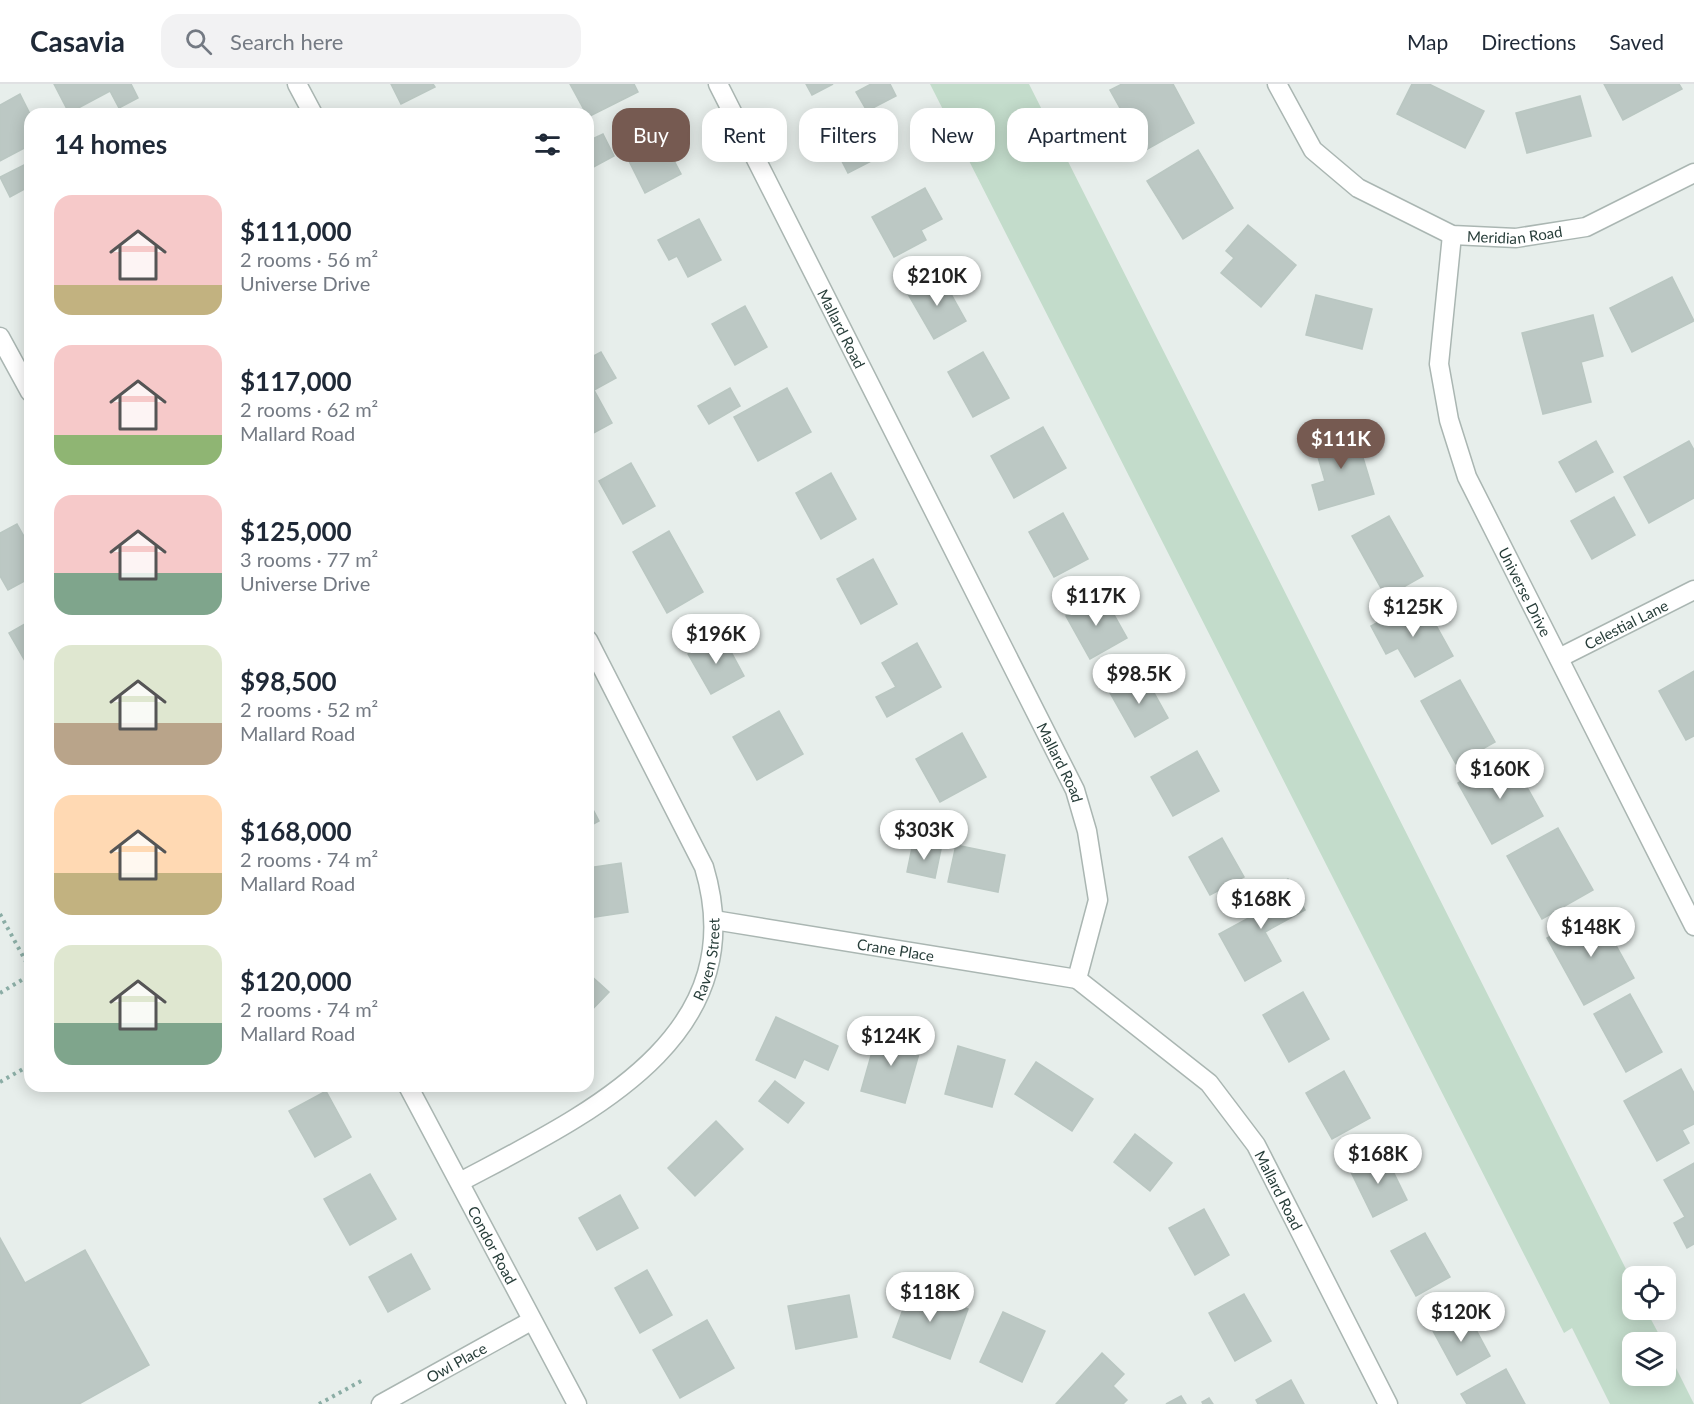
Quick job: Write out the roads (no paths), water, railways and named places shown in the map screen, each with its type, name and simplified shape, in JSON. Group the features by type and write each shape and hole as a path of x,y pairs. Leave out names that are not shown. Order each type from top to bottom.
{"street":[{"path":"297,84 310,108"},
{"name":"Mallard Road","path":"718,84 1075,790 1088,831 1098,900 1077,979 1209,1083 1256,1145 1388,1404"},
{"name":"Meridian Road","path":"1277,84 1313,150 1358,188 1452,235 1516,238 1586,227 1694,173"},
{"name":"Universe Drive","path":"1452,235 1439,364 1449,420 1467,477 1694,926"},
{"path":"0,337 24,381"},
{"name":"Celestial Lane","path":"1559,658 1694,590"},
{"name":"Raven Street","path":"460,1182 573,1122 607,1100 669,1043 691,1010 706,978 713,946 714,920 712,894 704,867 594,652"},
{"name":"Crane Place","path":"714,920 1077,979"},
{"name":"Condor Road","path":"411,1092 577,1404"},
{"name":"Owl Place","path":"381,1404 531,1321"}]}
